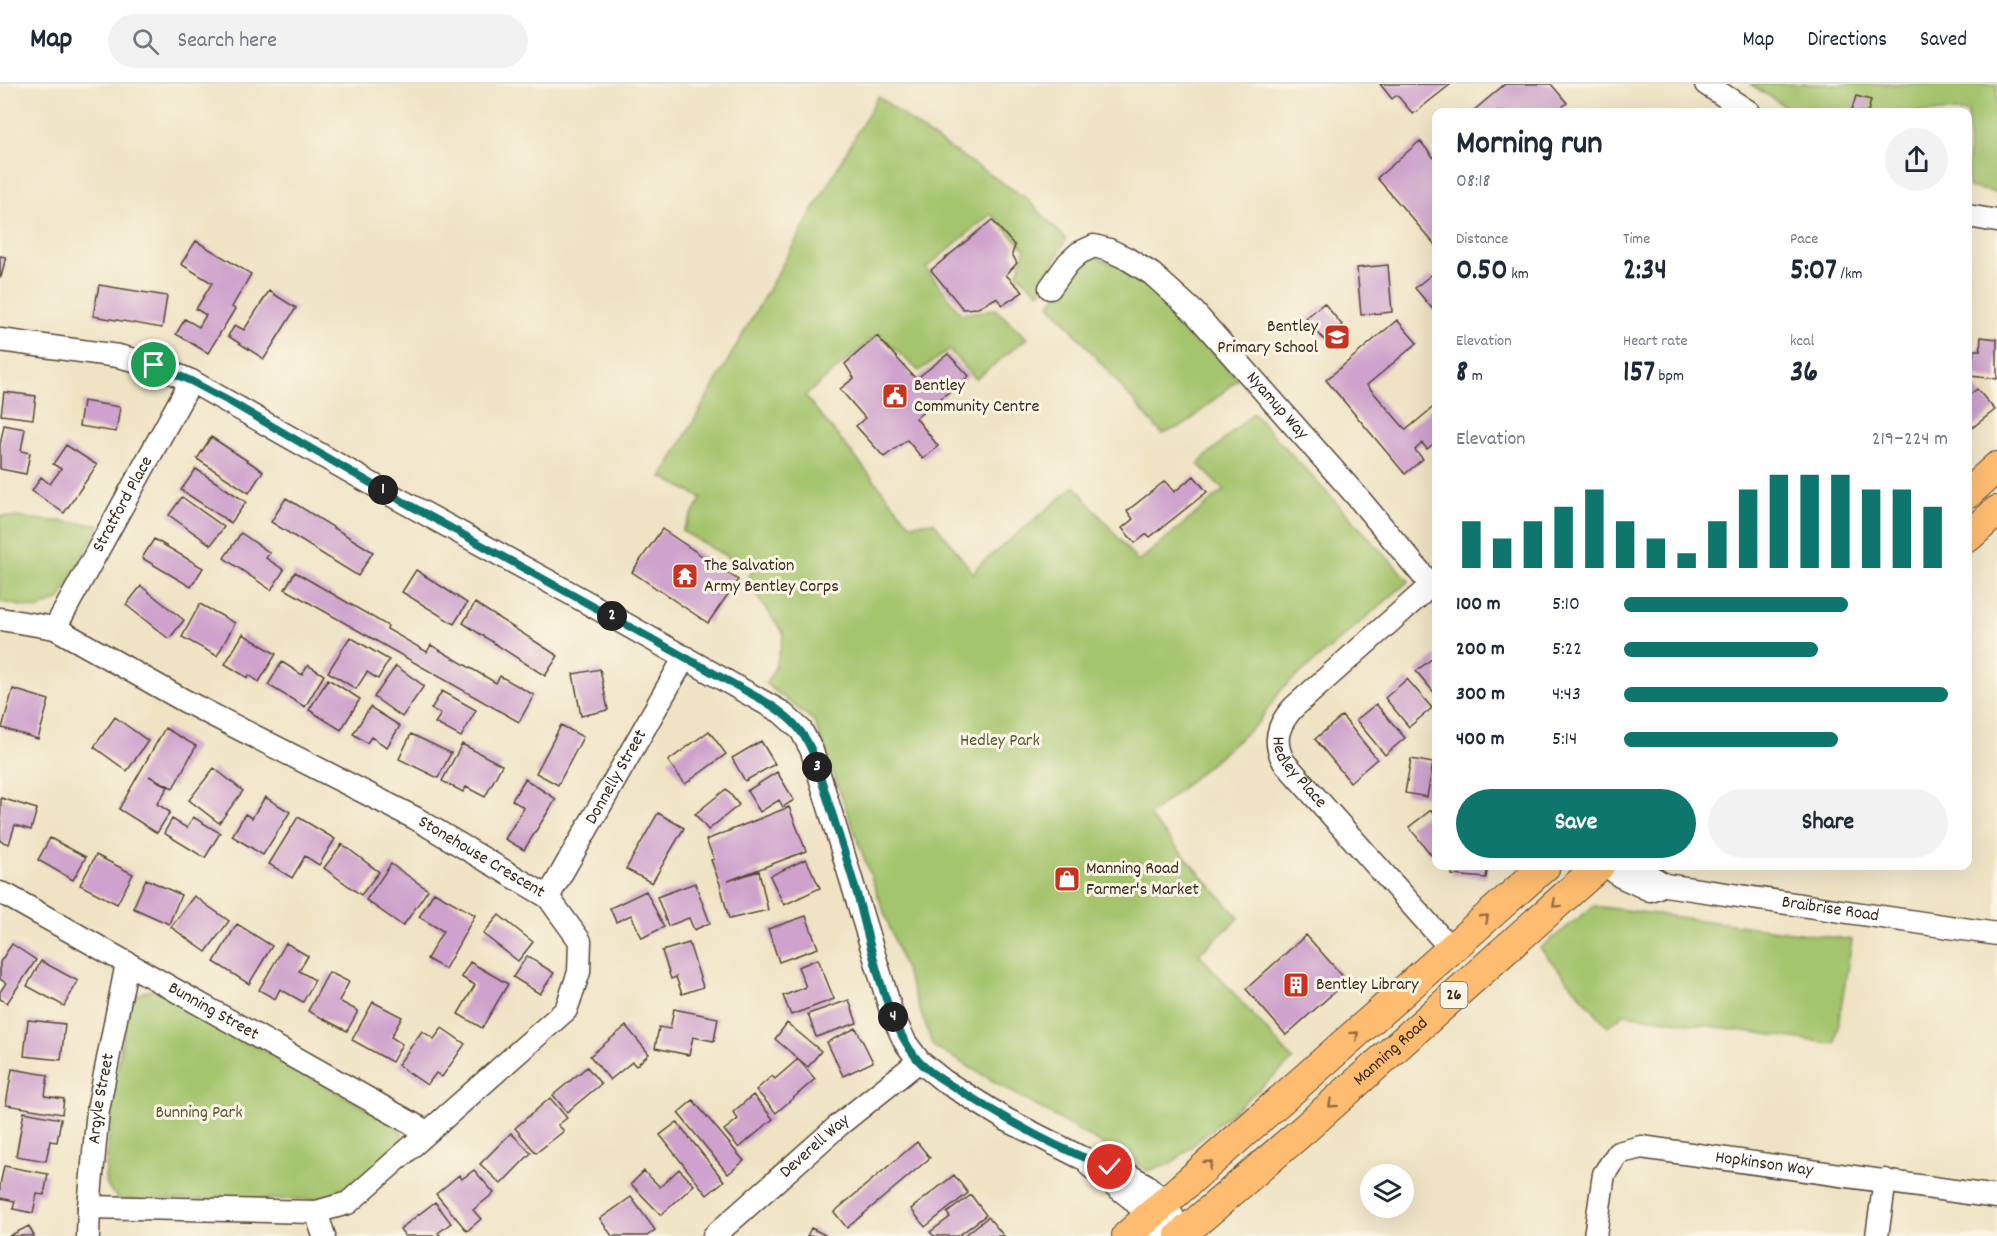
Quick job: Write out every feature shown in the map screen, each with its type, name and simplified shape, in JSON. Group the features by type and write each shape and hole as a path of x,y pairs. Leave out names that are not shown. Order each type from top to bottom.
{"main road":[{"path":"1972,489 1997,467"},
{"path":"1972,533 1997,511"},
{"name":"Manning Road","path":"1163,1228 1451,949 1540,870"},
{"name":"Manning Road","path":"1163,1228 1308,1126 1595,870"}],"street":[{"path":"1706,84 1743,108"},
{"path":"1972,217 1997,221"},
{"name":"Nyamup Way","path":"1050,288 1068,263 1079,253 1094,246 1126,258 1152,274 1194,312 1432,581"},
{"path":"0,340 118,356 154,365 191,381 781,712 807,739 851,873 892,1014 901,1036 919,1061 944,1081 1006,1120 1080,1157 1121,1171 1146,1185 1163,1228"},
{"name":"Stratford Place","path":"55,628 191,381"},
{"name":"Hedley Place","path":"1432,585 1294,707 1281,723 1277,744 1278,752 1284,762 1451,949"},
{"name":"Stonehouse Crescent","path":"0,619 55,628 185,700 415,818 548,897 580,941 579,972 566,1011 348,1203 316,1212 89,1207"},
{"name":"Donnelly Street","path":"548,897 685,657"},
{"name":"Braibrise Road","path":"1613,870 1620,876 1650,890 1665,885"},
{"name":"Braibrise Road","path":"1642,870 1665,885 1997,934"},
{"name":"Bunning Street","path":"0,893 427,1132"},
{"name":"Argyle Street","path":"88,1236 98,1110 128,963"},
{"name":"Deverell Way","path":"714,1236 839,1125 919,1061"},
{"name":"Hopkinson Way","path":"1595,1236 1604,1174 1618,1153 1641,1147 1997,1197"},
{"path":"1877,1236 1885,1180"},
{"path":"316,1212 324,1236"}],"green space":[{"path":"1750,84 1997,84 1997,193 1972,188 1972,108 1788,108"},
{"name":"Hedley Park","path":"878,96 926,133 1026,198 1066,239 1039,293 1017,274 1025,249 991,214 926,268 961,314 995,309 1027,338 976,379 949,350 919,371 878,334 805,396 910,524 934,522 974,574 977,567 1075,486 1138,562 1224,490 1198,464 1253,413 1409,581 1282,689 1257,724 1149,816 1239,918 1199,954 1293,1060 1171,1164 1148,1171 933,1046 814,721 766,684 776,665 784,634 747,582 752,571 682,531 702,498 662,477"},
{"path":"1095,257 1125,269 1167,301 1238,379 1186,424 1162,434 1050,304 1079,265"},
{"path":"0,516 100,525 60,599 37,609 0,602"},
{"path":"1594,906 1852,940 1835,1044 1624,1014 1608,1027 1540,948"},
{"name":"Bunning Park","path":"157,990 400,1128 402,1134 399,1145 341,1195 320,1199 123,1200 116,1196 109,1189 105,1178 120,1053 130,1008 136,997 143,992"}],"building":[{"path":"1380,84 1451,84 1413,114 1397,95 1392,99"},
{"path":"1505,84 1551,84 1567,103 1560,108 1477,108"},
{"path":"1856,96 1871,100 1869,108 1852,108"},
{"path":"1420,141 1432,156 1432,241 1377,178"},
{"path":"992,220 1015,246 1012,254 1017,263 1006,275 1023,292 1003,305 996,298 978,308 963,309 931,270"},
{"path":"196,241 251,274 232,307 235,309 208,353 176,334 185,319 199,327 206,315 196,309 212,283 181,264"},
{"path":"0,256 6,257 1,277 0,277"},
{"path":"1388,265 1392,312 1361,315 1357,268"},
{"path":"1432,276 1432,308 1415,288"},
{"path":"99,285 167,296 162,328 93,316"},
{"path":"269,291 296,308 264,359 228,336 235,325 244,330"},
{"path":"1324,303 1342,325 1324,340 1306,318"},
{"path":"1397,320 1417,343 1367,385 1406,430 1432,408 1432,445 1427,449 1422,443 1415,450 1423,459 1405,474 1326,380"},
{"name":"Bentley Community Centre","path":"877,336 916,379 948,354 969,376 916,418 938,446 923,459 907,440 884,457 856,426 865,418 840,389 854,378 845,364"},
{"path":"1981,337 1997,339 1997,379 1972,376 1974,350 1980,350"},
{"path":"1977,389 1995,410 1972,428 1972,393"},
{"path":"4,392 36,396 33,419 1,415"},
{"path":"83,401 120,407 116,432 79,426"},
{"path":"4,425 25,429 21,451 30,453 26,474 0,469 0,445"},
{"path":"211,437 263,471 249,493 197,459"},
{"path":"66,445 97,465 64,513 32,491 41,477 50,484 61,469 53,464"},
{"path":"196,469 246,502 231,523 181,490"},
{"path":"1194,476 1207,492 1150,537 1147,534 1135,543 1122,528 1133,519 1127,511 1165,481 1174,492"},
{"path":"182,497 224,527 211,545 169,515"},
{"path":"286,498 373,552 358,576 271,522"},
{"path":"662,529 738,580 708,623 632,572"},
{"path":"241,533 270,553 266,558 284,570 271,590 224,558"},
{"path":"154,539 203,568 191,587 142,558"},
{"path":"416,570 467,603 454,624 402,592"},
{"path":"295,572 388,626 387,629 427,652 431,645 496,683 500,676 534,695 519,722 285,589"},
{"path":"141,586 184,620 169,639 126,605"},
{"path":"475,603 558,656 545,676 463,623"},
{"path":"200,604 235,623 217,656 182,637"},
{"path":"243,634 276,654 259,682 225,664"},
{"path":"350,637 389,660 378,679 367,672 356,689 328,672"},
{"path":"1432,659 1432,690 1416,671"},
{"path":"282,662 302,675 308,665 324,675 305,707 268,685"},
{"path":"396,666 424,686 402,717 374,697"},
{"path":"600,669 608,710 581,716 573,674"},
{"path":"328,679 360,699 341,730 309,710"},
{"path":"1407,679 1432,708 1409,727 1385,698"},
{"path":"13,689 49,700 38,739 2,728"},
{"path":"442,691 476,710 461,737 435,723 441,714 431,709"},
{"path":"1376,704 1405,738 1385,755 1356,720"},
{"path":"370,707 400,726 387,747 371,737 367,743 353,734"},
{"path":"1342,716 1377,759 1350,782 1315,739"},
{"path":"115,717 148,741 127,771 94,747"},
{"path":"561,725 583,737 558,785 536,773"},
{"path":"165,728 196,746 173,788 149,776 168,787 157,804 170,812 157,833 119,809"},
{"path":"709,731 726,754 685,784 668,761"},
{"path":"411,734 451,753 438,778 399,759"},
{"path":"761,741 775,764 745,781 732,758"},
{"path":"462,744 502,765 485,797 466,787 463,792 442,781"},
{"path":"1411,759 1432,763 1427,797 1405,793"},
{"path":"214,768 243,791 219,823 189,800"},
{"path":"777,772 794,800 783,807 779,800 760,812 747,791"},
{"path":"525,779 556,799 524,850 505,839 524,808 512,800"},
{"path":"726,789 739,805 708,830 695,814"},
{"path":"265,797 290,812 263,855 232,836 245,814 252,818"},
{"path":"1,798 37,809 31,830 15,825 9,844 0,841"},
{"path":"789,807 806,851 728,881 759,871 768,910 729,919 711,860 714,859 706,840"},
{"path":"1431,810 1431,855 1409,827"},
{"path":"658,813 684,828 652,883 626,869"},
{"path":"193,817 220,833 205,858 164,833 172,819 187,828"},
{"path":"298,817 335,839 319,865 305,856 292,878 269,864"},
{"path":"50,838 86,857 73,880 38,860"},
{"path":"342,844 379,872 361,895 324,868"},
{"path":"96,855 133,874 117,904 80,885"},
{"path":"806,859 820,888 784,905 770,876"},
{"path":"391,864 428,890 403,926 366,900"},
{"path":"1453,870 1487,870 1486,878 1452,875"},
{"path":"146,879 181,895 169,924 133,908"},
{"path":"695,883 710,923 694,930 689,918 668,926 657,897"},
{"path":"646,891 664,927 642,938 631,915 616,922 610,908"},
{"path":"434,892 475,915 445,969 427,959 443,931 419,917"},
{"path":"194,896 229,921 206,952 171,927"},
{"path":"499,915 533,942 518,961 483,934"},
{"path":"806,916 818,948 779,962 768,929"},
{"path":"237,924 272,946 249,984 214,962"},
{"name":"Bentley Library","path":"1306,935 1347,981 1286,1035 1246,989"},
{"path":"286,943 308,956 299,971 315,980 303,1002 280,989 275,999 259,990"},
{"path":"689,943 703,987 682,994 676,977 671,979 662,951"},
{"path":"12,944 36,960 7,1003 0,999 0,992 6,983 0,979 0,962"},
{"path":"527,956 554,973 540,994 513,977"},
{"path":"818,959 834,999 791,1015 783,996 806,987 798,967"},
{"path":"41,961 78,981 64,1006 27,986"},
{"path":"470,962 508,984 482,1028 458,1014 475,985 461,977"},
{"path":"329,972 349,982 339,1001 358,1011 347,1031 308,1011"},
{"path":"849,1000 857,1023 816,1037 808,1014"},
{"path":"373,1002 402,1017 391,1037 402,1044 392,1062 352,1040"},
{"path":"674,1009 718,1018 714,1041 693,1037 689,1055 655,1048 659,1027 670,1029"},
{"path":"28,1020 65,1024 61,1060 24,1056"},
{"path":"787,1023 821,1051 808,1067 775,1039"},
{"path":"626,1026 649,1054 636,1066 632,1062 610,1080 590,1056"},
{"path":"442,1028 465,1044 442,1077 436,1073 427,1085 398,1065 422,1031 434,1039"},
{"path":"856,1028 873,1062 843,1076 827,1042"},
{"path":"798,1059 815,1079 776,1113 756,1090 772,1076 775,1079"},
{"path":"587,1067 601,1084 567,1112 553,1095"},
{"path":"12,1069 48,1075 45,1096 64,1099 62,1114 6,1105"},
{"path":"753,1095 773,1119 739,1148 724,1130 738,1119 733,1112"},
{"path":"550,1098 567,1118 558,1125 564,1131 536,1153 515,1128"},
{"path":"693,1100 744,1161 728,1174 678,1113"},
{"path":"24,1112 61,1119 57,1142 50,1141 46,1161 16,1156"},
{"path":"677,1122 724,1181 707,1195 660,1135"},
{"path":"511,1133 531,1153 501,1184 480,1164"},
{"path":"917,1142 930,1158 847,1228 834,1212"},
{"path":"4,1166 48,1174 44,1195 37,1194 33,1213 13,1209 15,1201 0,1198"},
{"path":"679,1169 694,1185 661,1215 631,1184 644,1171 660,1187"},
{"path":"474,1170 494,1193 473,1210 481,1219 467,1231 436,1194 459,1175 462,1179"},
{"path":"954,1175 968,1193 925,1227 911,1209"},
{"path":"971,1195 986,1215 958,1236 934,1236 930,1232 950,1217 947,1213"},
{"path":"631,1197 655,1230 647,1236 612,1236 600,1219"},
{"path":"435,1202 451,1223 438,1233 441,1236 405,1236 400,1229"},
{"path":"988,1217 1004,1236 964,1236"},
{"path":"29,1226 34,1236 9,1236"},
{"path":"811,1228 827,1236 807,1236"}],"place":[{"name":"Bentley Primary School","path":"1337,337"},
{"name":"Bentley Community Centre","path":"895,396"},
{"name":"The Salvation Army Bentley Corps","path":"685,576"},
{"name":"Manning Road Farmer's Market","path":"1067,879"},
{"name":"Bentley Library","path":"1296,985"}],"route":[{"path":"154,365 191,381 234,404 393,496 766,702 792,721 801,730 812,751 854,884 885,994 898,1030 905,1042 919,1061 944,1081 1006,1120 1080,1157 1110,1167"}]}
